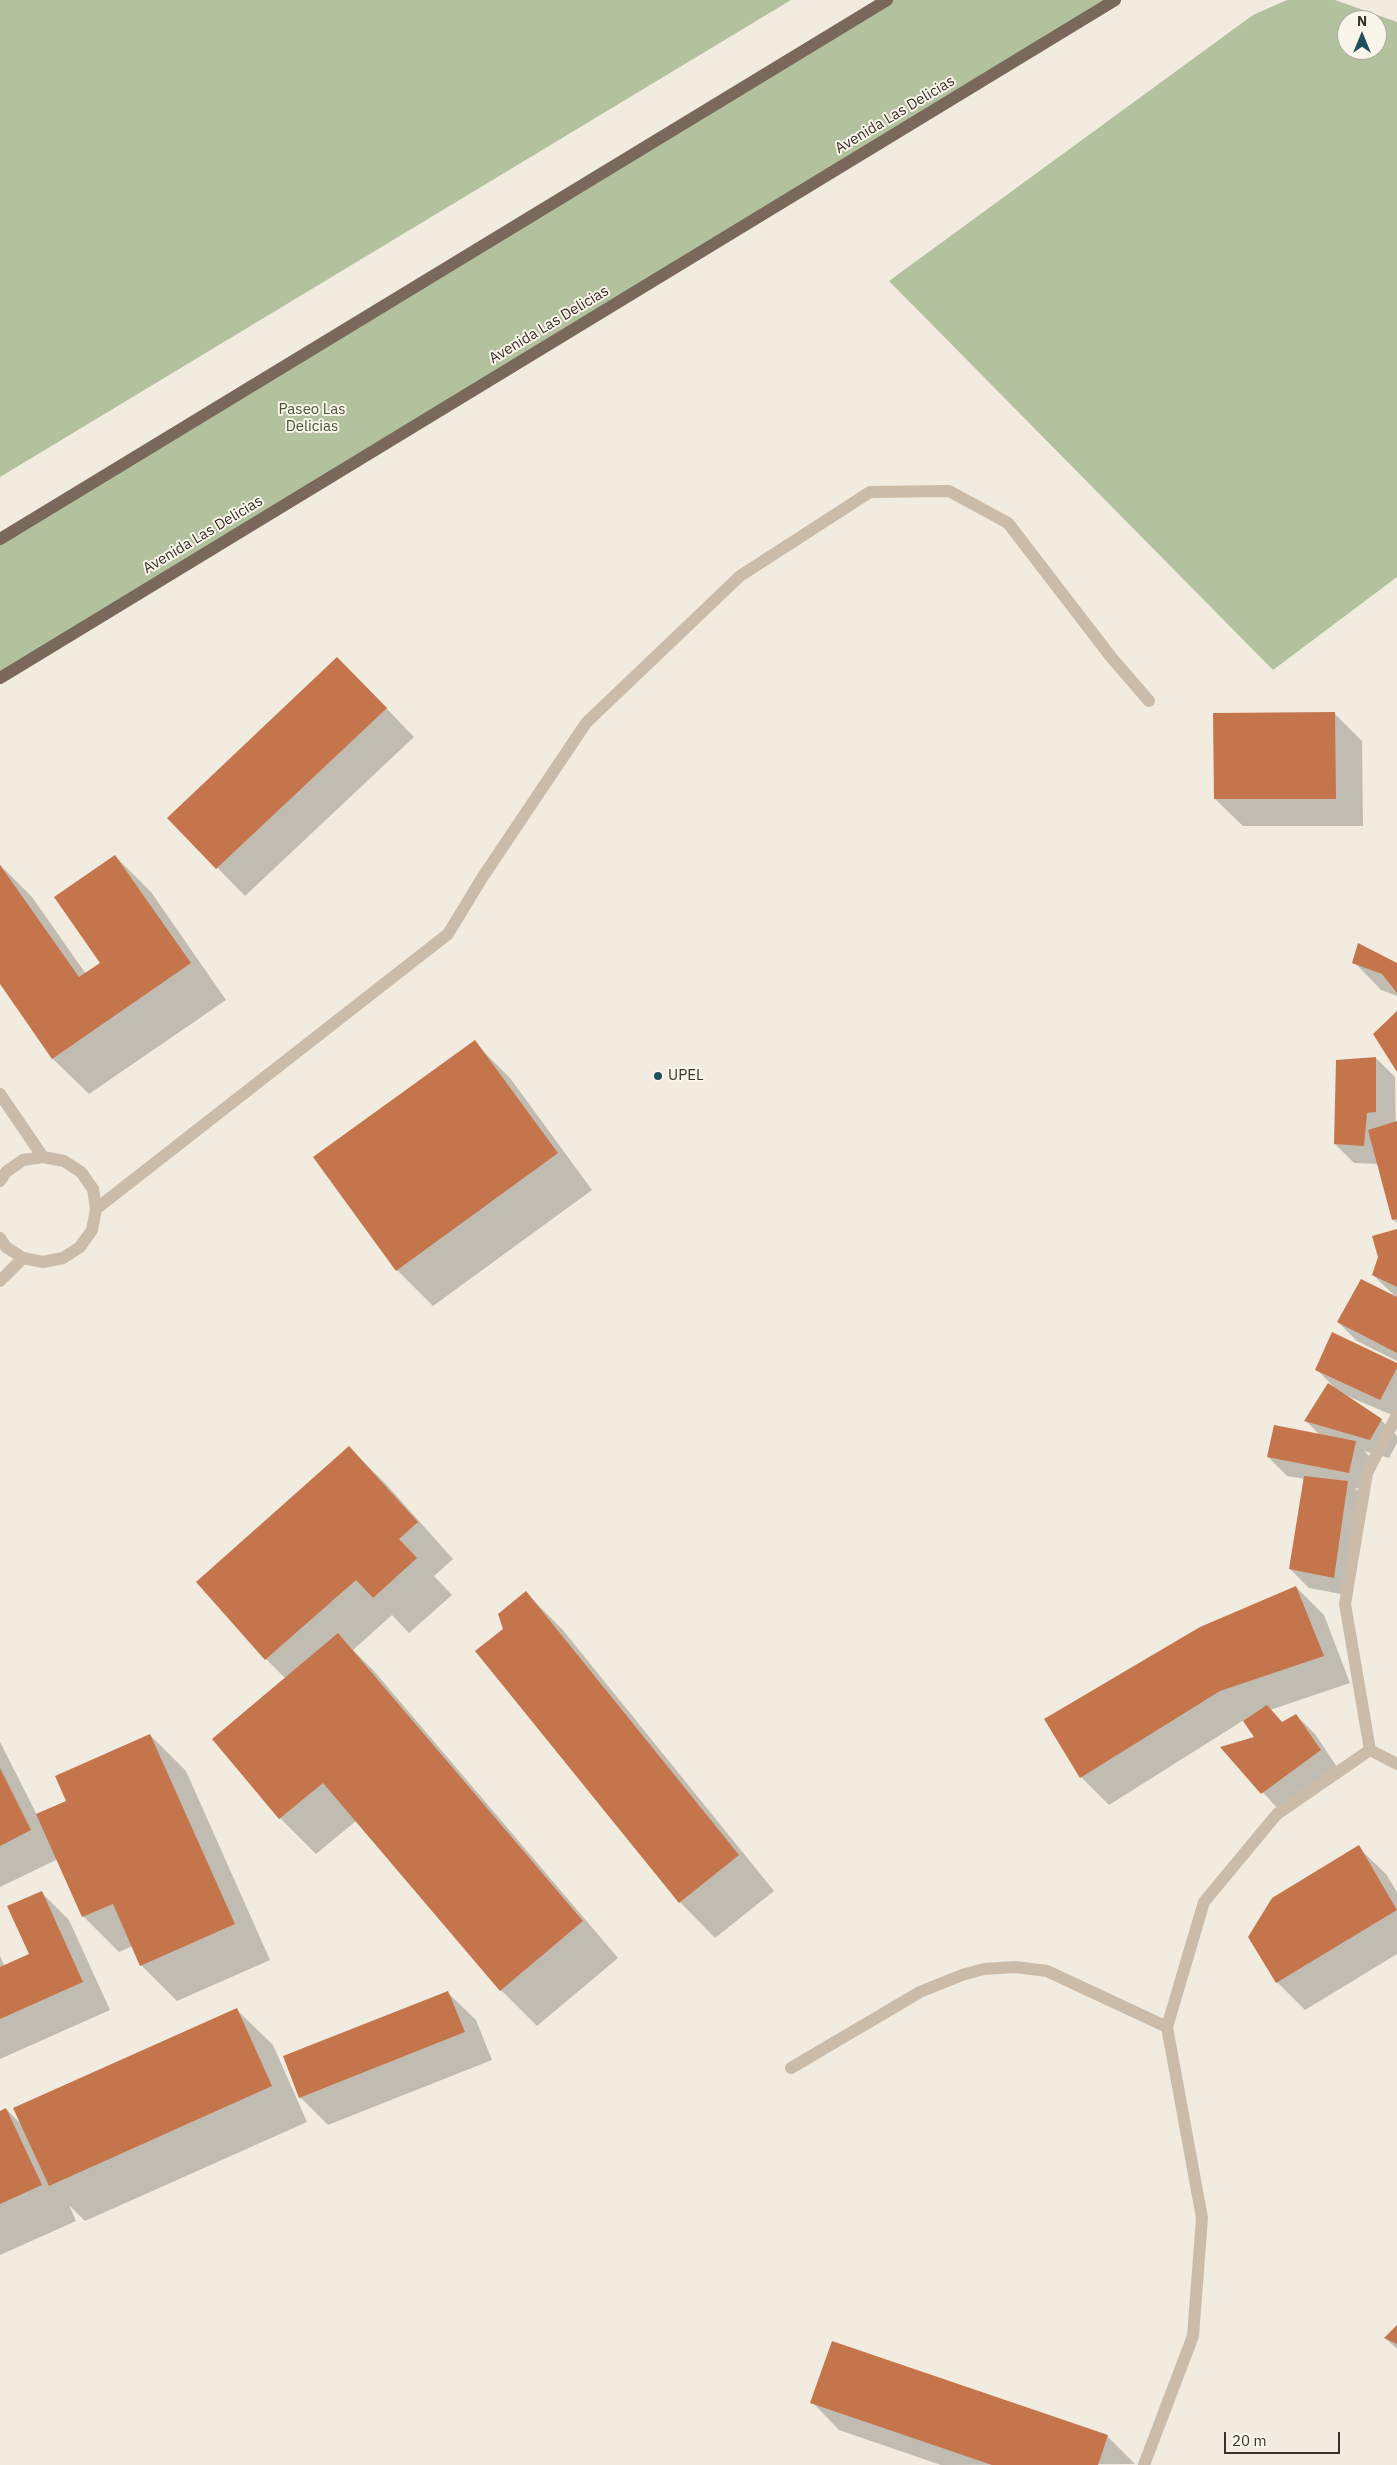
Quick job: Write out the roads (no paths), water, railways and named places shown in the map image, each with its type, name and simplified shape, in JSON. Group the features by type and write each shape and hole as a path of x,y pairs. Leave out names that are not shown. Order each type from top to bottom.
{"main road":[{"path":"0,539 887,0"},
{"name":"Avenida Las Delicias","path":"0,678 1115,0"}],"street":[{"path":"96,1209 448,934 482,878 586,723 740,576 870,492 949,491 1008,523 1111,657 1149,701"},
{"path":"0,1094 44,1157"},
{"path":"0,1181 6,1172 23,1160 44,1157 64,1161 81,1172 92,1190 96,1209 92,1230 88,1236 80,1247 63,1258 43,1262 23,1258 6,1247 0,1238"},
{"path":"0,1281 23,1258"},
{"path":"1370,1750 1345,1604 1367,1473 1397,1416"},
{"path":"1370,1750 1397,1764"},
{"path":"1144,2465 1193,2336 1202,2218 1167,2027 1204,1902 1277,1814 1370,1750"},
{"path":"791,2068 920,1992 962,1974 984,1969 1016,1967 1047,1971 1167,2027"}],"place":[{"name":"UPEL","path":"658,1076"}],"park label":[{"name":"Paseo Las Delicias","path":"312,418"}]}
